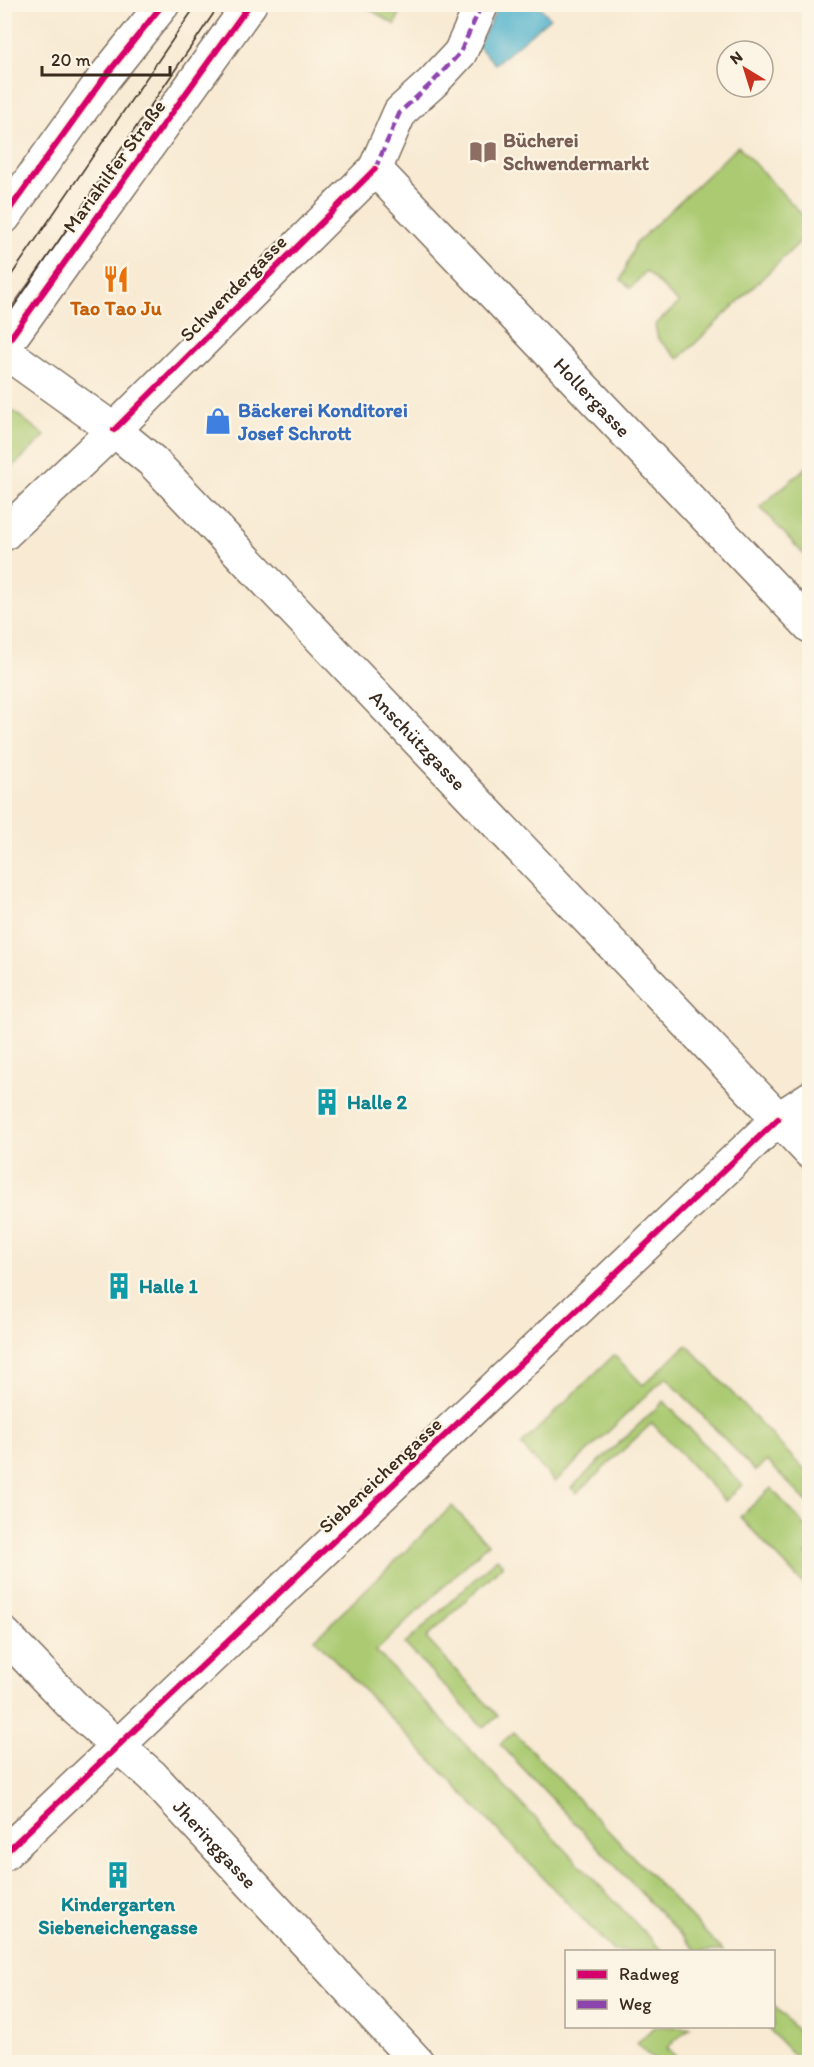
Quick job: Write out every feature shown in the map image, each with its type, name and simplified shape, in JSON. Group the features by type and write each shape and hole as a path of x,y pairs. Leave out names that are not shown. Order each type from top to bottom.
{"street":[{"path":"4,217 104,78 163,4"},
{"name":"Schwendergasse","path":"4,534 114,430 375,169 400,112 460,53 482,4"},
{"name":"Mariahilfer Straße","path":"4,349 247,6"},
{"name":"Hollergasse","path":"375,169 810,626"},
{"name":"Anschützgasse","path":"4,349 152,461 810,1152"},
{"name":"Siebeneichengasse","path":"4,1854 778,1119 810,1098"},
{"name":"Jheringgasse","path":"4,1634 76,1709 152,1776 417,2062"}],"green space":[{"path":"363,5 403,5 395,25"},
{"path":"738,146 809,222 809,233 679,359 658,339 655,325 679,303 646,271 631,288 621,280 635,244"},
{"path":"7,406 45,436 5,474 4,409"},
{"path":"809,465 809,560 760,507"},
{"path":"687,1345 809,1475 809,1504 767,1461 755,1471 666,1377 555,1482 521,1445 614,1355 643,1385"},
{"path":"664,1401 742,1485 725,1501 652,1423 577,1493 571,1488"},
{"path":"771,1488 809,1530 809,1550 806,1554 809,1558 809,1590 740,1517"},
{"path":"452,1506 488,1544 376,1651 661,1950 612,1950 315,1639"},
{"path":"497,1558 503,1565 426,1638 498,1716 484,1728 405,1644"},
{"path":"514,1732 722,1950 695,1950 500,1744"},
{"path":"775,2006 809,2044 809,2062 800,2062 768,2028 775,2028"},
{"path":"653,2028 689,2028 667,2048 681,2062 656,2062 637,2043"}],"water":[{"path":"499,5 538,5 550,18 495,64 478,46"}],"tram line":[{"path":"4,286 197,4"},
{"path":"4,321 220,4"}],"marked path":[{"path":"375,169 400,112 460,53 482,4"}],"cycle path":[{"path":"4,217 104,78 163,4"},
{"path":"4,347 250,4"},
{"path":"114,430 375,169"},
{"path":"4,1854 778,1119"}],"place":[{"name":"Bücherei Schwendermarkt","path":"483,152"},
{"name":"Tao Tao Ju","path":"116,279"},
{"name":"Bäckerei Konditorei Josef Schrott","path":"218,421"},
{"name":"Halle 2","path":"327,1102"},
{"name":"Halle 1","path":"119,1286"},
{"name":"Kindergarten Siebeneichengasse","path":"118,1875"}]}
